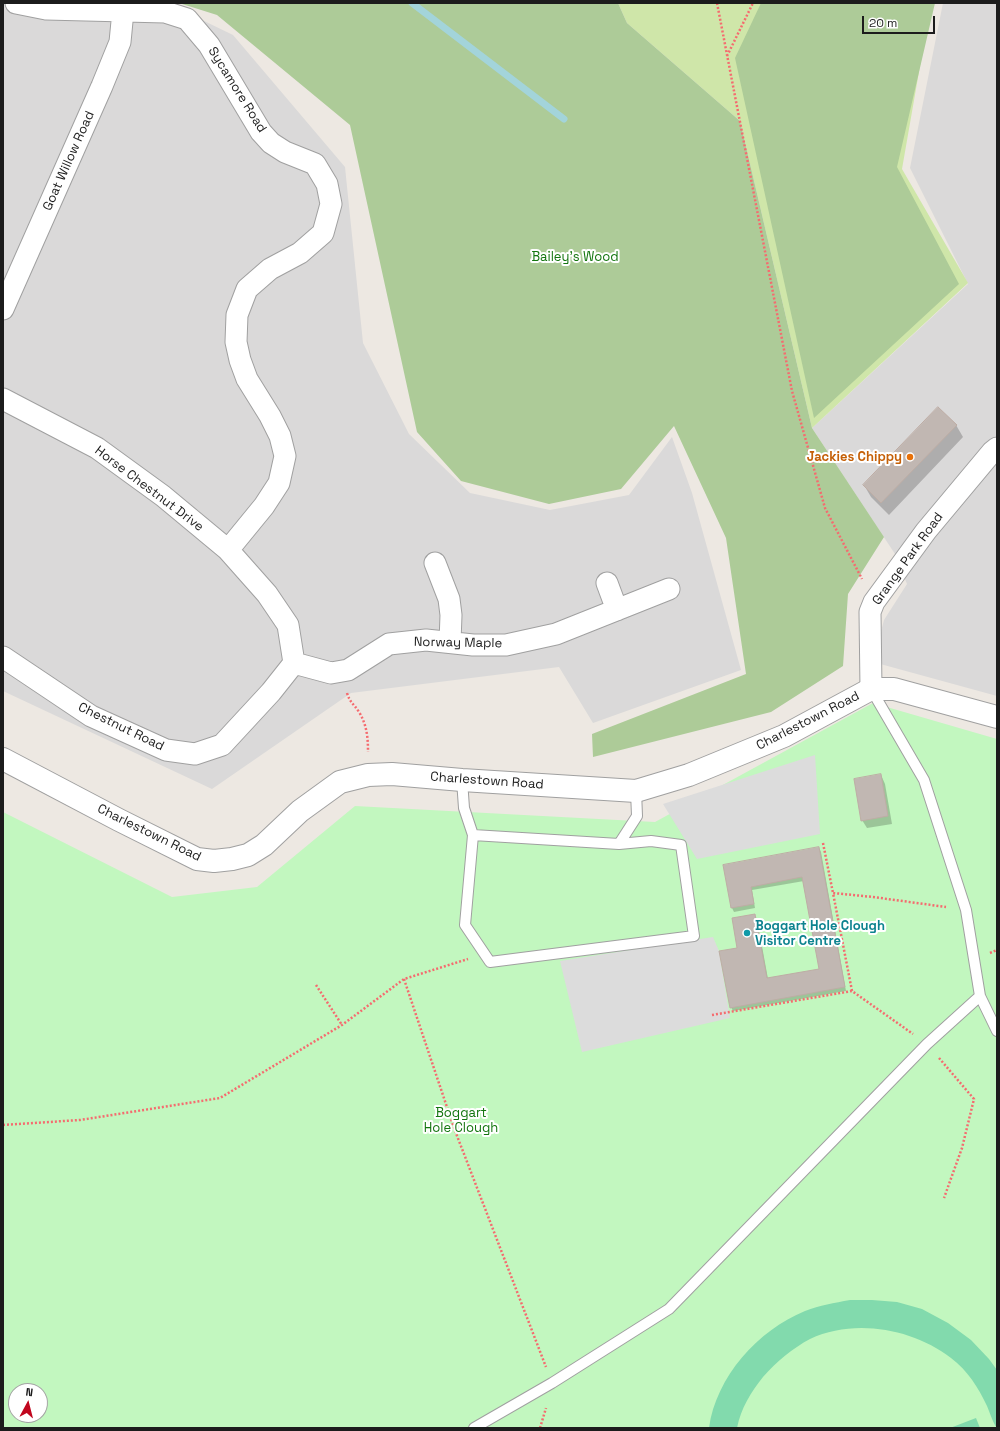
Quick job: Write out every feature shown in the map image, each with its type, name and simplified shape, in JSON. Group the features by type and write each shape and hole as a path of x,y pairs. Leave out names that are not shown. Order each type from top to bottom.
{"street":[{"name":"Sycamore Road","path":"16,3 46,9 165,12 187,19 209,45 261,132 271,143 285,152 315,164 327,184 331,204 322,233 300,253 270,269 247,289 237,315 236,342 240,360 247,379 270,416 280,436 285,456 279,483 264,506 228,550"},
{"name":"Goat Willow Road","path":"3,309 120,42 123,11"},
{"name":"Horse Chestnut Drive","path":"3,399 97,448 163,496 228,550"},
{"name":"Grange Park Road","path":"871,689 870,612 874,602 926,531 997,448"},
{"path":"228,550 267,594 288,624 294,663"},
{"path":"435,563 449,599 451,615 450,642"},
{"path":"607,583 617,610"},
{"name":"Norway Maple","path":"294,663 331,673 348,670 389,644 426,640 473,645 506,645 556,634 669,590"},
{"name":"Chestnut Road","path":"3,657 92,716 166,750 195,754 222,745 271,692 294,663"},
{"name":"Charlestown Road","path":"3,759 197,859 214,861 248,855 264,845 300,811 340,782 368,775 392,774 636,791 689,775 784,736 871,689 894,689 997,717"}],"lane":[{"path":"871,689 924,780 966,910 980,996 997,1031"},
{"path":"462,780 464,808 473,834 465,925 490,962 694,936 681,845 651,841 619,844 473,834"},
{"path":"619,844 637,816 636,791"},
{"path":"474,1428 552,1383 668,1309 927,1044 980,996"}],"path":[{"path":"717,3 792,390 825,508 874,602"},
{"path":"727,56 753,3"},
{"path":"343,671 344,685 350,702 358,710 368,733 368,775"},
{"path":"823,843 852,991 927,1044 974,1099 962,1148 944,1198"},
{"path":"833,893 966,910"},
{"path":"3,1125 80,1120 220,1098 342,1024 404,979 483,952"},
{"path":"404,979 454,1128 552,1383"},
{"path":"316,985 342,1024"},
{"path":"712,1015 852,991"}],"shaded area":[{"path":"3,3 167,3 233,35 345,167 363,343 409,434 470,493 550,510 629,495 672,437 692,493 741,670 593,723 559,667 351,693 212,789 3,691"},
{"path":"943,3 997,3 997,696 873,662 884,620 907,584 895,554 812,428 968,284 910,168"},
{"path":"815,755 820,834 697,859 663,804"},
{"path":"713,937 719,951 730,1018 582,1052 560,961"}],"green space":[{"name":"Bailey's Wood","path":"179,3 618,3 627,23 740,121 812,428 884,537 848,594 843,666 771,712 593,757 592,734 746,674 726,538 674,426 621,489 549,504 461,481 417,432 350,125 217,15"},
{"path":"618,3 931,3 902,169 968,283 812,428 740,121 627,23"},
{"path":"761,3 935,3 897,167 959,284 814,418 735,58"},
{"name":"Boggart Hole Clough","path":"873,703 997,739 997,1428 3,1428 3,812 172,897 257,887 355,806 655,822"},
{"path":"850,1300 897,1302 922,1309 948,1323 971,1340 997,1370 997,1428 984,1399 976,1386 963,1368 951,1358 936,1348 902,1334 864,1328 846,1329 827,1333 810,1339 797,1347 773,1366 763,1377 744,1407 737,1428 709,1428 713,1409 720,1391 742,1358 756,1343 771,1330 788,1319 805,1311"},
{"path":"976,1418 980,1428 950,1428"}],"building":[{"path":"938,407 957,425 881,503 863,485"},
{"path":"881,774 888,816 861,821 854,779"},
{"name":"Boggart Hole Clough Visitor Centre","path":"819,847 845,987 730,1008 719,951 737,948 732,918 755,914 767,978 819,969 802,877 751,887 754,904 731,908 723,865"}],"waterway":[{"path":"412,3 564,119"}],"place":[{"name":"Jackies Chippy","path":"910,457"},
{"name":"Boggart Hole Clough Visitor Centre","path":"747,933"}]}
